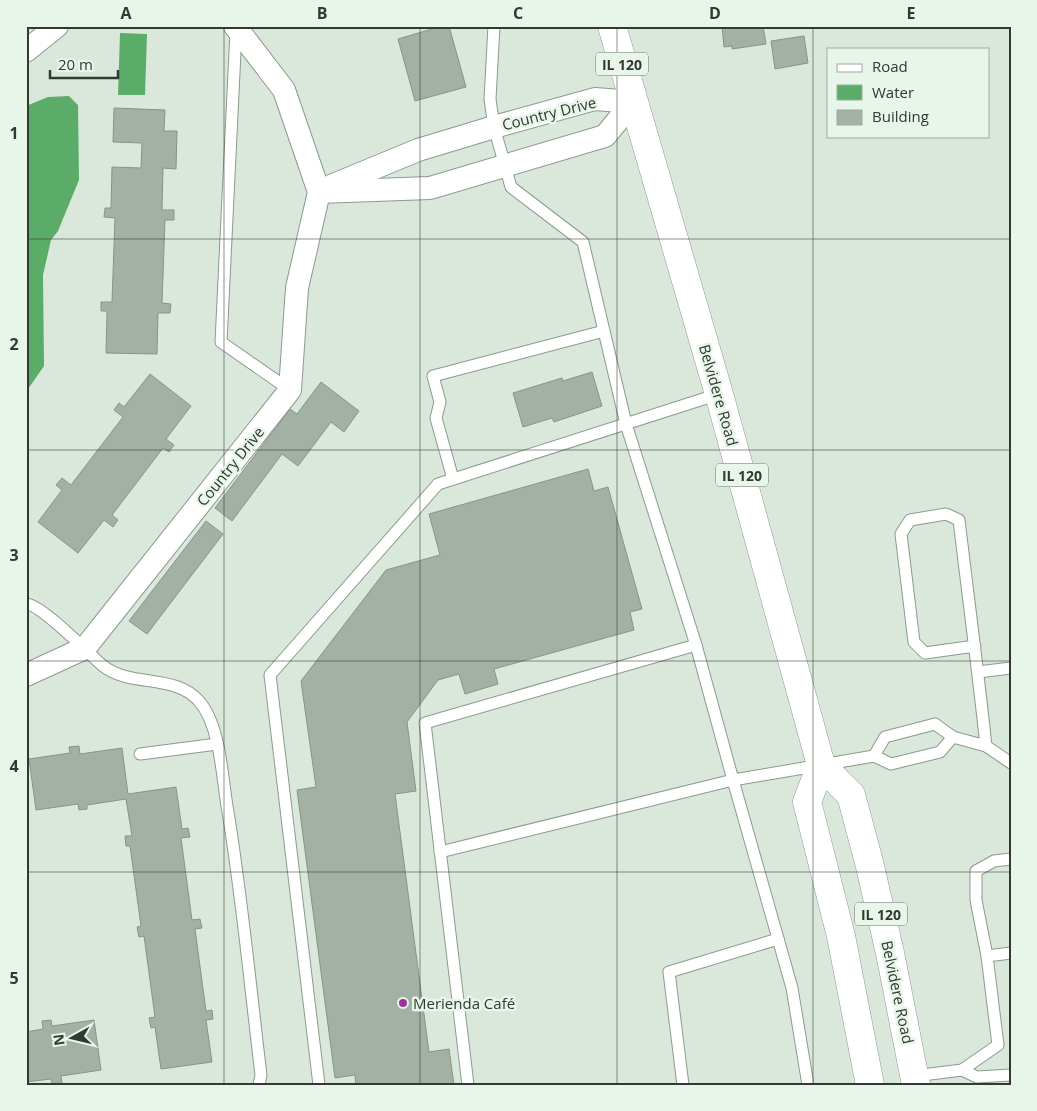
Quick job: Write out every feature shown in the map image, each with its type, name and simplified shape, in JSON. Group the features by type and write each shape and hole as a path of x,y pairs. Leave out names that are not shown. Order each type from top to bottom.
{"main road":[{"name":"Belvidere Road","path":"612,26 632,102 719,394 821,765 851,794 890,953 915,1080"},
{"name":"IL 120","path":"821,765 807,802 841,936 870,1085"}],"street":[{"path":"28,47 57,26"},
{"path":"236,27 284,90 319,192 297,288 290,390"},
{"name":"Country Drive","path":"319,192 418,150 494,127 595,99 632,102"},
{"name":"Country Drive","path":"319,192 430,188 605,136 632,102"},
{"name":"Country Drive","path":"26,675 85,648 290,390"}],"lane":[{"path":"494,26 490,99 494,127 511,187 583,242 626,424 696,645 792,988 808,1085"},
{"path":"236,27 221,342 290,390"},
{"path":"453,479 436,418 440,402 433,376 604,331"},
{"path":"319,1085 270,675 438,484 719,394"},
{"path":"975,646 925,653 914,642 900,534 910,520 946,514 959,520 975,646 986,746"},
{"path":"26,604 28,603 45,615 85,648 103,666 117,674 177,686 198,700 209,716 217,744 236,862 261,1075 259,1085"},
{"path":"468,1085 425,723 696,645"},
{"path":"978,672 1011,668"},
{"path":"874,756 885,737 934,724 953,737 986,746 1011,762"},
{"path":"440,852 733,780 874,756 891,764 940,752 953,737"},
{"path":"140,754 217,744"},
{"path":"915,1080 962,1070 998,1045 976,900 976,871 994,861 1011,859"},
{"path":"683,1085 669,972 778,939"},
{"path":"986,956 1011,952"},
{"path":"962,1070 978,1081 1011,1075"}],"water":[{"path":"120,33 147,34 145,95 118,95"},
{"path":"69,96 78,105 79,180 58,231 51,240 43,275 44,366 26,392 26,106 48,97"}],"building":[{"path":"442,26 449,26 466,87 415,101 398,39"},
{"path":"722,26 763,26 766,44 732,49 732,46 724,47"},
{"path":"804,36 808,63 775,69 771,41"},
{"path":"114,108 165,110 164,131 177,131 176,169 163,168 162,210 174,210 174,220 165,220 162,303 171,304 170,313 158,313 157,354 106,353 107,311 101,311 101,302 112,302 115,218 104,217 105,208 111,208 112,167 141,168 142,143 113,142"},
{"path":"592,372 602,406 554,422 552,418 523,427 513,393 562,378 563,381"},
{"path":"150,374 191,406 166,439 174,445 169,452 163,448 112,515 118,520 113,527 104,520 78,553 38,522 62,490 56,485 62,478 71,485 123,417 114,410 119,403 124,407"},
{"path":"321,382 359,411 344,432 331,422 298,466 282,454 232,521 215,508 290,409 297,414"},
{"path":"588,469 594,491 608,487 642,609 630,612 634,630 494,669 498,684 465,694 459,674 438,680 407,722 416,791 395,794 429,1052 449,1049 454,1085 356,1085 355,1075 335,1078 297,790 316,787 301,681 386,570 440,555 429,514"},
{"path":"206,521 223,534 147,634 129,621"},
{"path":"79,746 80,754 122,748 128,794 176,787 182,829 188,828 190,837 181,838 192,920 200,919 202,928 195,929 206,1011 212,1010 213,1019 206,1020 212,1062 161,1069 155,1027 151,1028 149,1018 155,1017 144,936 139,937 137,927 141,926 130,846 126,846 125,836 132,836 126,799 87,805 87,809 79,810 78,804 36,810 29,759 70,753 69,747"},
{"path":"51,1020 52,1026 94,1020 101,1070 61,1076 62,1083 52,1084 51,1079 26,1082 26,1032 43,1029 42,1021"}],"place":[{"name":"Merienda Café","path":"403,1003"}]}
